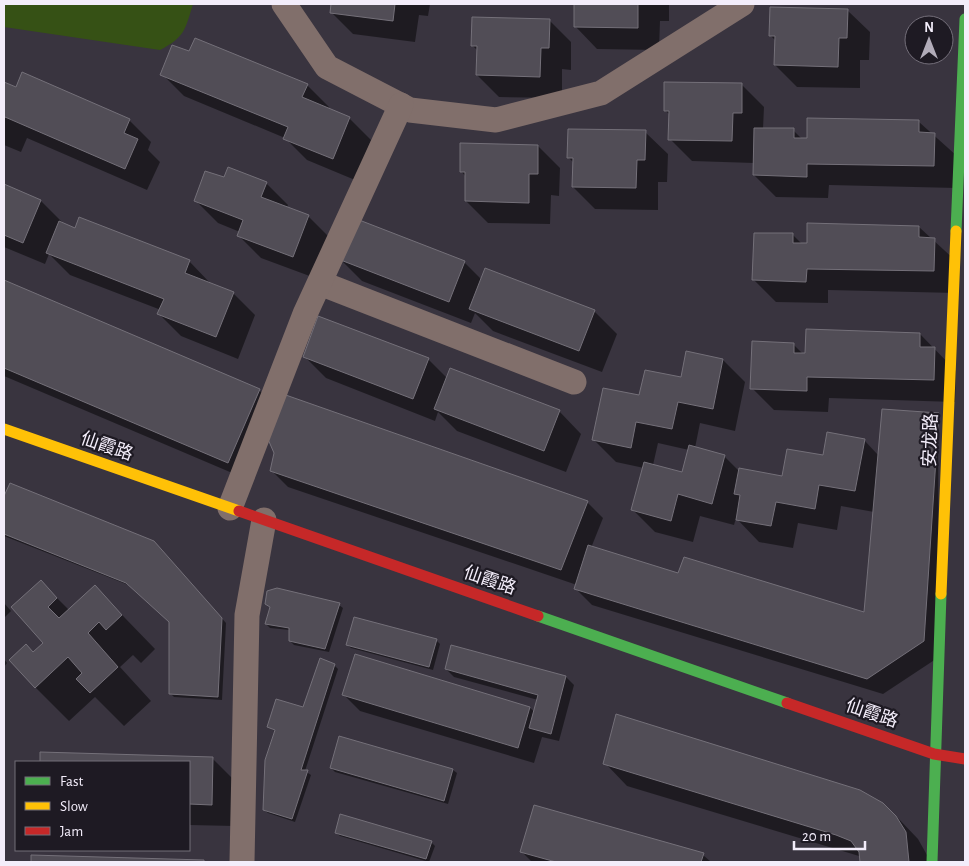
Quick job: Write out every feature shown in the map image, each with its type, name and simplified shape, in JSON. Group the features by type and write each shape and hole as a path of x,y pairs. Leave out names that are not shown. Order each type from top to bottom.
{"main road":[{"name":"安龙路","path":"932,862 934,754 965,19"},
{"name":"仙霞路","path":"4,429 934,754 965,759"}],"street":[{"path":"284,4 327,67 410,110 496,120 602,93 742,4"},
{"path":"230,508 320,283 401,105"},
{"path":"320,283 574,382"},
{"path":"242,862 247,615 264,520"}],"green space":[{"path":"4,4 193,4 183,32 175,41 160,50 4,27"}],"building":[{"path":"331,4 395,4 393,21 330,13"},
{"path":"574,4 638,4 638,28 574,27"},
{"path":"770,7 848,9 847,38 839,38 838,67 774,65 775,36 769,36"},
{"path":"472,17 550,19 549,48 541,48 540,77 476,75 477,46 471,46"},
{"path":"195,38 308,84 302,97 350,117 333,159 283,139 288,127 160,75 172,45 189,51"},
{"path":"22,72 130,119 124,133 138,139 125,169 5,117 4,119 4,82 16,87"},
{"path":"664,82 742,83 742,113 733,113 732,141 668,140 669,111 664,111"},
{"path":"807,118 919,120 919,132 935,133 934,166 807,164 807,177 753,175 754,128 794,128 794,138 807,138"},
{"path":"568,129 646,130 645,160 637,160 636,188 572,187 573,158 567,158"},
{"path":"460,143 538,145 538,174 529,174 529,203 465,201 465,172 460,172"},
{"path":"228,167 267,182 261,197 309,215 293,257 237,236 243,220 194,201 205,171 224,177"},
{"path":"4,184 41,200 23,243 4,235"},
{"path":"79,217 190,260 185,273 234,292 216,337 157,314 164,299 46,253 59,221 75,228"},
{"path":"354,218 465,261 449,302 338,259"},
{"path":"807,223 919,226 919,237 935,238 934,271 807,269 806,282 752,280 754,233 793,233 793,243 807,243"},
{"path":"485,268 595,310 579,351 469,309"},
{"path":"4,280 260,389 228,463 4,368"},
{"path":"318,316 429,358 413,399 303,357"},
{"path":"806,329 920,333 920,347 935,347 934,380 807,377 807,391 750,389 752,341 794,343 794,353 805,353"},
{"path":"686,351 723,359 713,409 678,402 672,429 636,422 631,448 592,440 603,388 639,395 645,370 681,377"},
{"path":"450,368 560,410 544,451 434,409"},
{"path":"280,393 588,501 561,570 270,471 274,453 264,430"},
{"path":"882,409 939,413 924,641 867,679 574,589 588,545 678,573 684,557 864,612"},
{"path":"827,432 865,439 855,491 819,485 815,509 776,502 771,526 736,520 740,495 734,494 739,468 782,476 787,449 823,455"},
{"path":"689,445 725,455 712,504 678,494 671,521 631,510 644,462 682,472"},
{"path":"10,483 154,541 222,618 218,697 169,694 169,622 126,583 4,534 4,496"},
{"path":"41,580 57,598 48,607 59,618 95,585 122,615 106,630 99,622 88,633 118,667 90,693 76,679 82,673 68,657 35,688 9,660 26,644 33,652 43,643 11,607"},
{"path":"277,588 340,603 325,649 289,641 289,628 265,624 270,607 265,604 267,591"},
{"path":"354,617 437,639 429,667 346,645"},
{"path":"451,645 566,676 551,734 529,728 538,695 445,669"},
{"path":"355,654 530,707 518,748 342,695"},
{"path":"320,658 335,664 301,770 308,770 292,819 263,810 265,760 275,730 267,727 276,699 303,707"},
{"path":"616,714 860,790 883,803 896,816 906,832 909,862 860,862 859,852 851,841 836,835 603,764"},
{"path":"339,736 453,769 444,801 330,768"},
{"path":"40,752 213,757 212,805 190,804 190,761 40,761"},
{"path":"534,805 704,853 701,862 556,862 520,852"},
{"path":"340,814 432,841 426,859 335,833"},
{"path":"31,855 204,860 204,862 31,862"}],"traffic: fast":[{"path":"956,231 965,19"},
{"path":"932,862 941,594"},
{"path":"538,616 787,703"}],"traffic: slow":[{"path":"941,594 956,231"},
{"path":"4,429 239,511"}],"traffic: jam":[{"path":"239,511 538,616"},
{"path":"787,703 934,754 965,759"}]}
